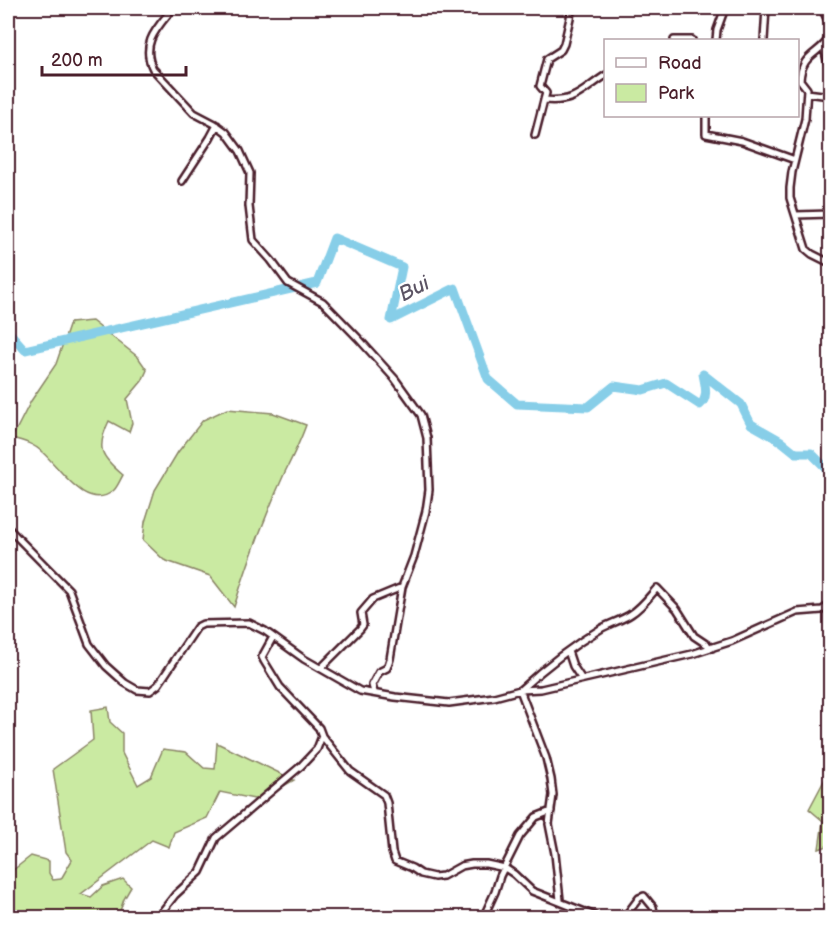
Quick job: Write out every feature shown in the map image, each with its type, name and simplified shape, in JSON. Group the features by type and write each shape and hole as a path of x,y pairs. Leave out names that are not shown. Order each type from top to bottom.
{"street":[{"path":"173,8 150,37 148,45 150,63 194,113 226,132 240,151 250,173 249,206 255,244 271,260 288,283 323,302 335,314 395,379 421,415 427,438 429,490 426,511 414,556 402,587 395,624 394,647 387,668 379,672 372,685 374,692"},
{"path":"535,135 546,93 540,86 547,59 561,50 564,44 571,11 568,8"},
{"path":"716,39 725,8"},
{"path":"764,39 766,8"},
{"path":"822,8 831,25"},
{"path":"831,37 824,48 807,58 800,77 800,82 805,86 807,93 804,123 790,188 790,198 806,249 831,262"},
{"path":"824,48 831,72"},
{"path":"544,100 567,100 604,76"},
{"path":"807,93 831,96"},
{"path":"705,117 706,134 742,141 795,160"},
{"path":"182,181 216,125"},
{"path":"796,215 831,214"},
{"path":"8,528 69,590 83,630 98,657 125,683 144,692 155,688 200,625 244,622 255,626 360,691 449,703 494,697 520,690 541,689 692,654 712,648 797,612 822,610 831,605"},
{"path":"321,668 360,629 363,624 361,613 370,602 402,587"},
{"path":"520,690 542,669 568,651 603,628 630,615 657,588 677,609 692,633 712,648"},
{"path":"273,637 262,657 280,687 319,728 350,771 384,795 387,802 394,861 434,878 443,876 461,866 472,864 505,868 532,891 560,900 600,918"},
{"path":"568,651 573,666 581,678"},
{"path":"520,690 546,758 551,779 553,795 549,824 560,900"},
{"path":"157,918 175,895 200,872 216,838 301,766 317,749 322,735"},
{"path":"483,918 526,828 539,814 551,811"},
{"path":"624,918 639,898 644,897 652,907 655,918"}],"green space":[{"path":"92,321 138,357 147,370 142,381 127,399 132,423 129,432 109,421 102,438 105,457 123,475 114,490 103,496 93,496 83,492 39,449 12,438 31,401 56,364 70,323"},
{"path":"227,409 273,413 306,425 264,522 234,607 210,576 164,560 143,540 145,522 155,490 178,452 203,420"},
{"path":"108,707 110,722 122,733 122,753 138,785 151,777 163,749 186,752 204,768 215,769 217,743 294,780 259,800 220,792 207,818 174,832 169,847 152,840 81,894 91,897 103,886 123,879 131,887 118,917 8,918 8,874 31,856 49,861 49,873 53,880 61,879 72,860 66,852 53,769 93,740 91,710"},
{"path":"826,777 830,779 830,845 819,849 823,821 809,809"}],"waterway":[{"name":"Bui","path":"8,331 25,350 317,283 334,238 402,267 391,320 455,288 488,379 517,404 588,407 614,386 643,390 666,383 700,405 705,398 703,374 741,404 751,424 781,441 796,453 811,453 830,472"}]}
